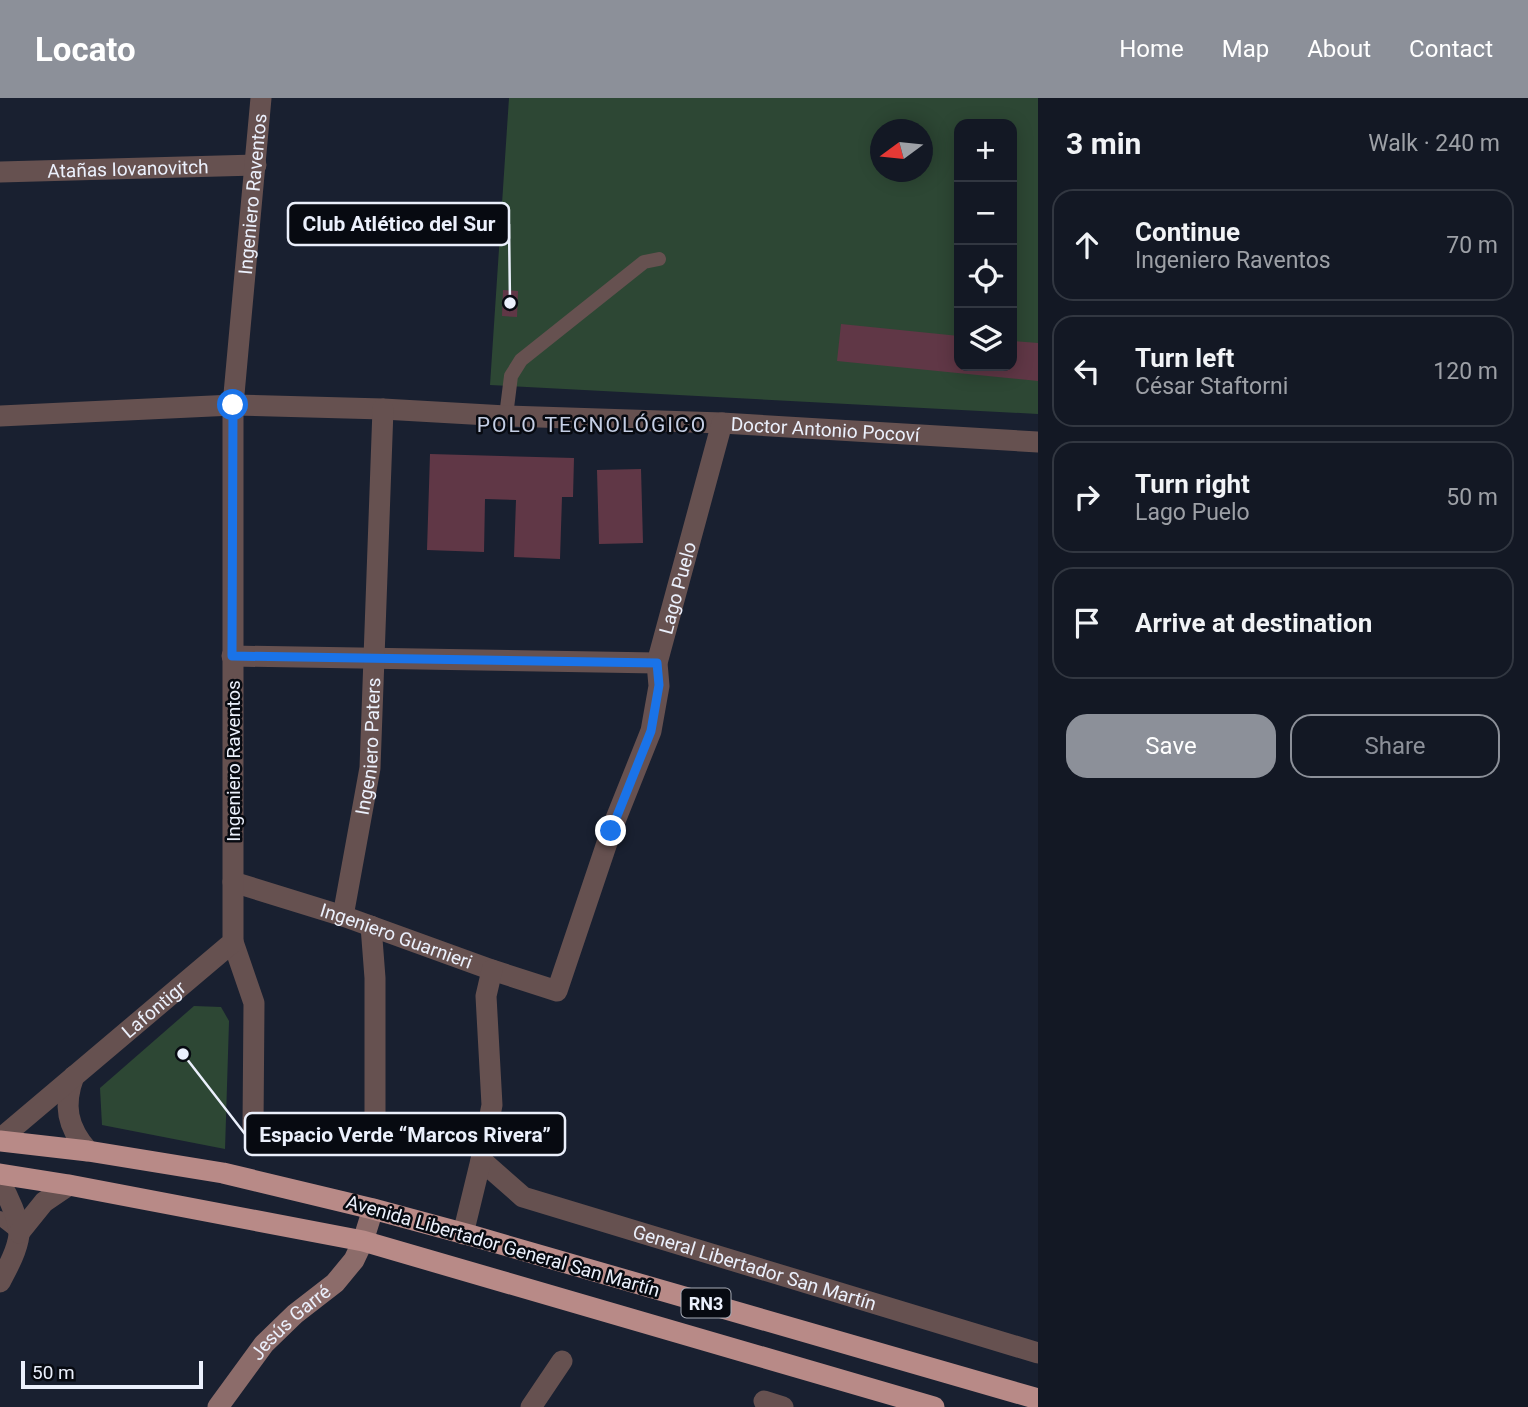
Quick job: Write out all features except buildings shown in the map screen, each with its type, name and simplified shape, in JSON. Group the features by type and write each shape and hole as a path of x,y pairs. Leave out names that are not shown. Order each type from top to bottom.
{"highway":[{"name":"Avenida Libertador General San Martín","path":"0,1140 223,1173 373,1209 1038,1399"},
{"name":"Avenida Libertador General San Martín","path":"0,1174 363,1241 934,1407"}],"main road":[{"name":"Jesús Garré","path":"218,1407 264,1344 295,1314 335,1283 354,1260 373,1209"}],"street":[{"name":"Ingeniero Raventos","path":"253,1127 254,1003 233,942 233,405 261,98"},
{"name":"Atañas Iovanovitch","path":"0,172 256,164"},
{"name":"Doctor Antonio Pocoví","path":"0,416 233,405 722,424 1038,442"},
{"name":"Ingeniero Paters","path":"343,916 370,768 383,409"},
{"name":"Lago Puelo","path":"557,991 611,831 651,731 659,685 657,663 722,424"},
{"path":"232,656 657,663"},
{"name":"Ingeniero Guarnieri","path":"233,882 343,916 557,991"},
{"path":"371,926 375,978 375,1138"},
{"name":"Lafontigr","path":"0,1140 233,942"},
{"path":"463,1234 492,1105 486,996 492,970"},
{"path":"74,1076 69,1089 69,1118 79,1142 88,1151"},
{"name":"General Libertador San Martín","path":"481,1160 523,1196 1038,1353"},
{"path":"0,1182 10,1199 19,1233"},
{"path":"0,1282 11,1262 19,1233 44,1202 69,1185"},
{"path":"531,1407 562,1361"}],"lane":[{"path":"506,416 511,376 522,360 644,262 659,259"},
{"path":"0,1218 19,1233"}],"green space":[{"path":"509,98 1038,98 1038,414 490,385"},
{"path":"194,1006 221,1007 229,1021 225,1149 102,1125 100,1088"}],"place":[{"name":"Club Atlético del Sur","path":"510,303"},
{"name":"Espacio Verde “Marcos Rivera”","path":"183,1054"}],"district":[{"name":"POLO TECNOLÓGICO","path":"592,425"}],"route":[{"path":"233,405 232,656 657,663 659,685 651,731 611,831"}]}
